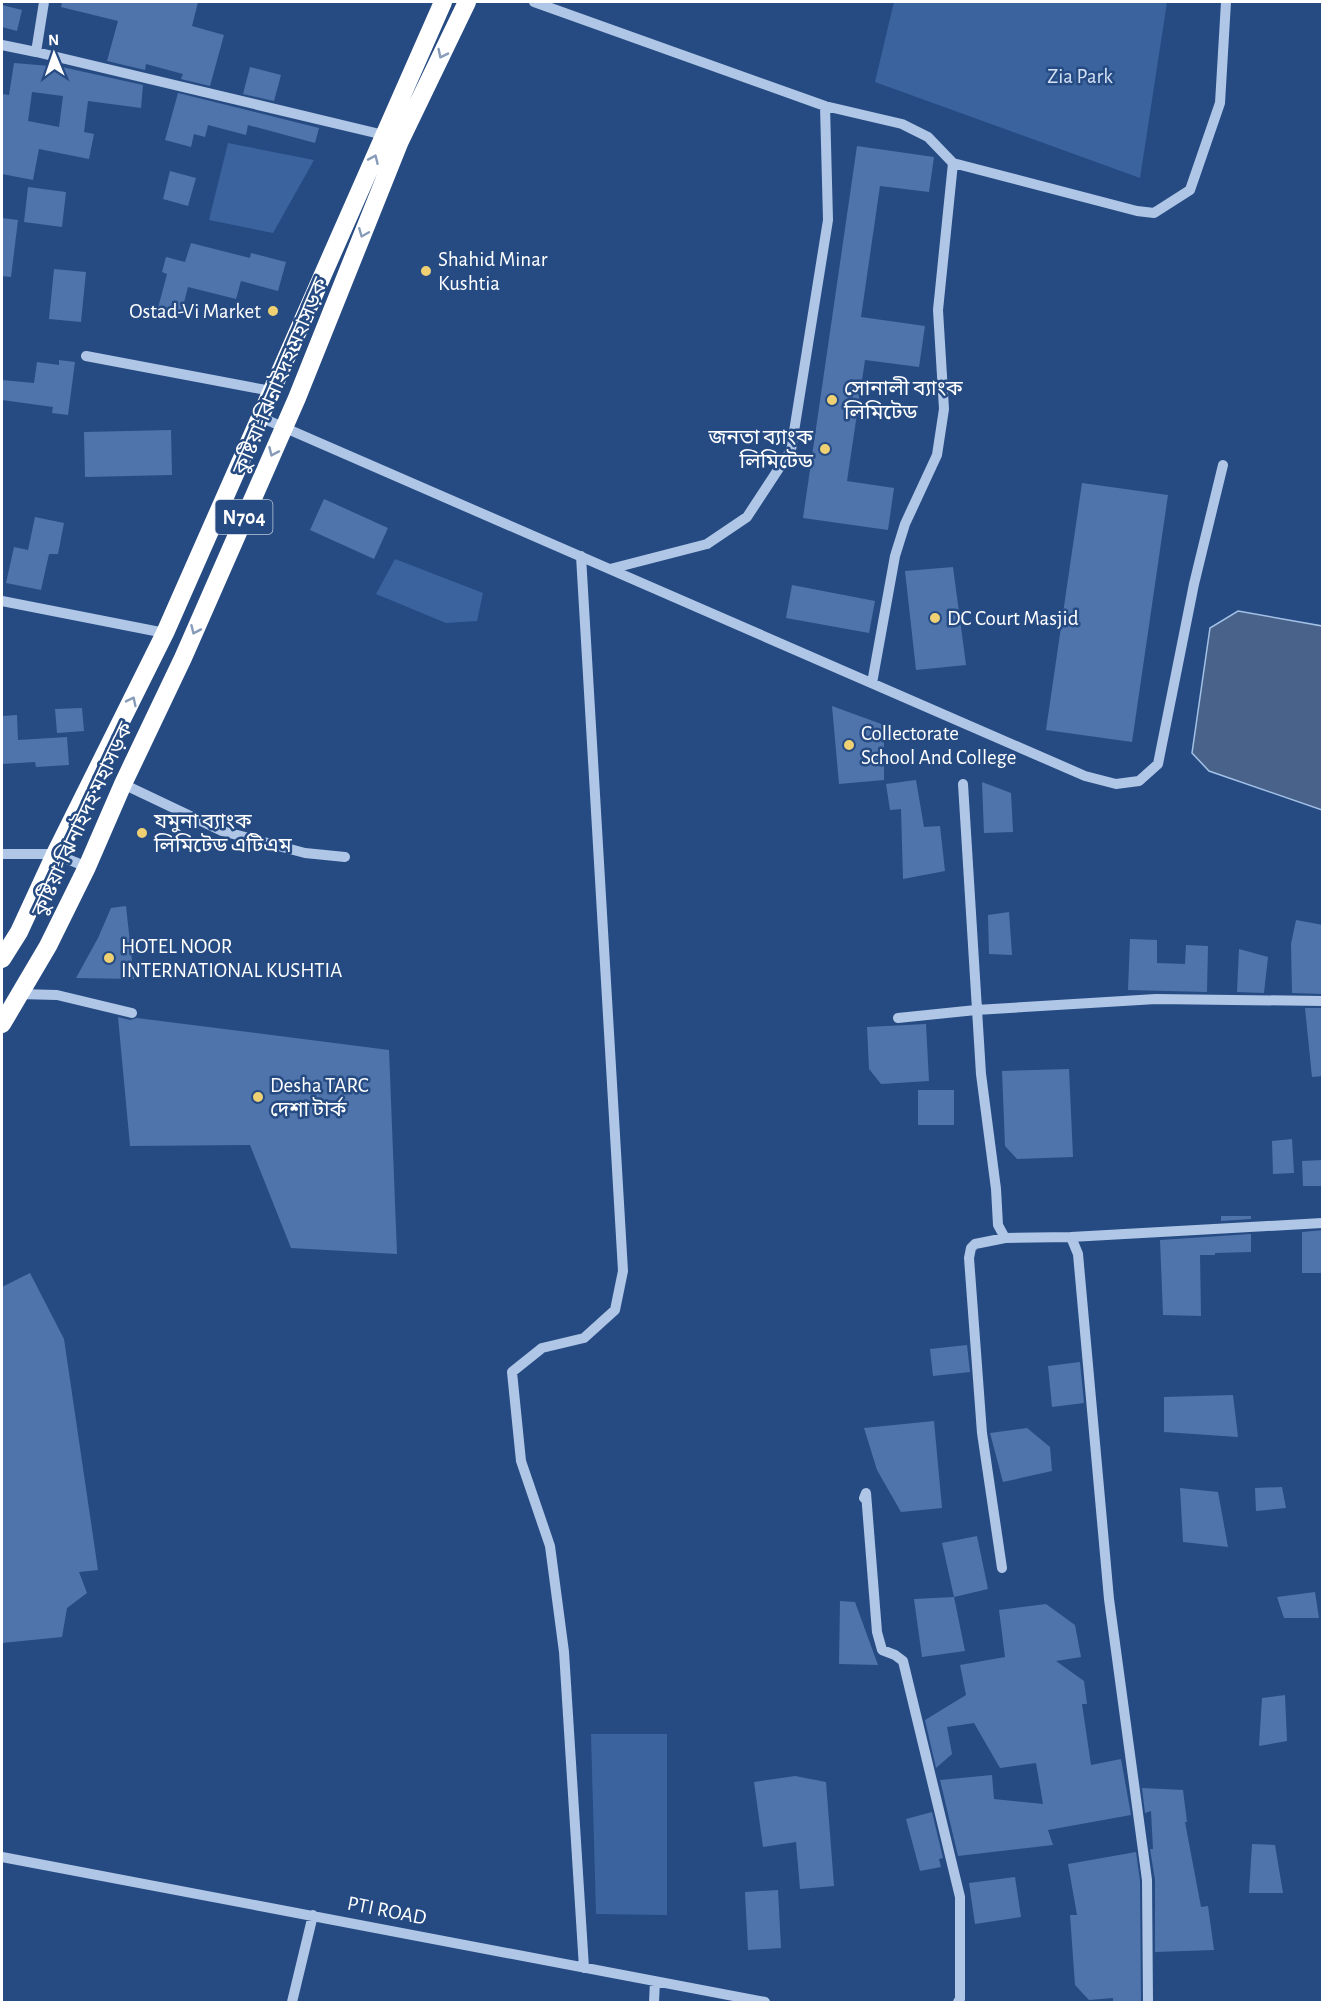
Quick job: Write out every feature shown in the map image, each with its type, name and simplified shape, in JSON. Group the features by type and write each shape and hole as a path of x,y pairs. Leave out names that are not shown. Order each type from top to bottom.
{"highway":[{"name":"কুষ্টিয়া-ঝিনাইদহ মহাসড়ক","path":"2,959 19,932 55,854 165,633 443,2"},
{"name":"কুষ্টিয়া-ঝিনাইদহ মহাসড়ক","path":"2,1024 48,946 183,658 284,427 400,141 467,2"}],"street":[{"path":"36,52 44,2"},
{"path":"534,2 825,106 902,124 928,137 953,163 1137,211 1154,213 1190,190 1220,103 1226,2"},
{"path":"2,45 384,135"},
{"path":"610,569 707,544 747,517 791,450 828,220 825,106"},
{"path":"872,683 895,556 909,514 937,455 944,409 938,310 953,163"},
{"path":"86,356 271,391"},
{"path":"260,417 1085,776 1116,784 1139,781 1158,764 1194,584 1223,465"},
{"path":"581,556 623,1271 615,1310 584,1338 542,1348 512,1372 521,1461 550,1546 564,1652 584,1968"},
{"path":"2,600 165,633"},
{"path":"123,784 222,831 305,853 345,857"},
{"path":"963,784 981,1074 996,1189 998,1225 1005,1238"},
{"path":"2,854 55,854 87,867"},
{"path":"20,994 57,995 132,1013"},
{"path":"898,1018 976,1010 1156,999 1323,1001"},
{"path":"1002,1568 982,1433 969,1258 971,1248 975,1244 1005,1238 1071,1237 1323,1223"},
{"path":"1071,1237 1078,1254 1108,1599 1147,1880 1148,2002"},
{"path":"864,1498 867,1493 877,1632 882,1650 903,1661 960,1897 960,1999 958,2002"},
{"name":"PTI ROAD","path":"2,1857 765,2002"},
{"path":"292,2002 312,1915"},
{"path":"654,2002 655,1981"}],"green space":[{"name":"Zia Park","path":"894,2 1167,2 1140,178 875,82"},
{"path":"228,143 314,160 273,233 209,220"},
{"path":"395,559 483,593 477,621 446,623 376,594"},
{"path":"591,1734 667,1734 667,1915 596,1914"}],"shaded area":[{"path":"1238,611 1322,626 1322,810 1209,771 1192,753 1210,628"}],"building":[{"path":"62,2 198,2 192,26 224,35 210,86 181,79 183,74 146,64 145,70 107,61 118,21 61,7"},
{"path":"2,5 22,10 17,31 2,27"},
{"path":"14,63 62,67 143,85 141,108 88,101 84,132 94,134 89,159 39,149 33,180 2,174 2,94 9,95","holes":["32,92 63,96 59,127 28,121"]},
{"path":"250,67 281,75 274,101 243,94"},
{"path":"178,93 319,128 315,143 248,125 246,135 208,125 205,137 194,134 191,147 165,140"},
{"path":"857,146 934,157 929,192 880,186 861,317 925,326 919,367 865,360 847,481 894,488 888,530 803,518"},
{"path":"170,171 196,178 188,206 163,199"},
{"path":"28,187 66,192 62,227 24,222"},
{"path":"2,218 18,220 11,277 2,276"},
{"path":"191,243 250,258 251,253 286,262 278,291 241,281 236,299 188,287 181,314 158,308 167,274 162,272 166,257 185,262"},
{"path":"54,269 86,272 81,322 49,319"},
{"path":"59,360 75,362 68,415 52,413 53,407 2,400 2,380 34,383 37,362 59,365"},
{"path":"171,430 172,475 85,477 84,432"},
{"path":"1082,483 1168,495 1132,742 1046,730"},
{"path":"324,499 388,528 374,559 310,530"},
{"path":"35,517 64,523 58,554 49,554 41,590 6,583 14,547 28,550"},
{"name":"DC Court Masjid","path":"953,567 966,665 916,670 905,571"},
{"path":"792,585 875,601 869,633 786,618"},
{"path":"832,706 884,725 884,780 839,784"},
{"path":"82,708 84,731 57,733 55,709"},
{"path":"17,715 18,740 67,737 69,765 36,767 35,762 2,764 2,716"},
{"path":"916,780 924,827 940,826 945,871 903,879 901,809 890,810 886,784"},
{"path":"982,782 1011,793 1013,832 984,833"},
{"name":"HOTEL NOOR INTERNATIONAL KUSHTIA","path":"126,906 134,979 76,978 111,908"},
{"path":"1009,912 1012,955 989,954 988,915"},
{"path":"1296,920 1323,925 1323,994 1292,993 1291,944"},
{"path":"1130,939 1157,940 1157,963 1185,964 1186,945 1208,946 1207,992 1128,990"},
{"path":"1239,949 1268,957 1264,993 1237,992"},
{"path":"1305,1008 1323,1008 1323,1076 1312,1077"},
{"name":"Desha TARC দেশা টার্ক","path":"118,1017 389,1050 397,1254 291,1248 250,1145 130,1146"},
{"path":"926,1024 929,1081 881,1084 869,1069 867,1027"},
{"path":"1069,1069 1073,1157 1017,1159 1005,1146 1002,1071"},
{"path":"918,1090 954,1090 954,1125 918,1125"},
{"path":"1292,1139 1294,1173 1273,1174 1272,1141"},
{"path":"1323,1160 1323,1186 1303,1186 1302,1161"},
{"path":"1221,1216 1251,1216 1251,1219 1221,1221"},
{"path":"1323,1230 1323,1273 1302,1273 1302,1232"},
{"path":"1251,1234 1251,1252 1200,1255 1201,1316 1163,1315 1160,1240"},
{"path":"30,1273 64,1339 98,1570 79,1572 87,1593 67,1608 62,1637 2,1643 2,1287"},
{"path":"967,1345 970,1372 933,1376 930,1349"},
{"path":"1080,1362 1084,1403 1052,1407 1048,1366"},
{"path":"1233,1395 1238,1437 1164,1432 1164,1397"},
{"path":"934,1421 942,1508 901,1512 877,1470 864,1428"},
{"path":"1027,1428 1050,1447 1052,1471 1003,1482 990,1433"},
{"path":"1282,1487 1286,1508 1256,1511 1255,1488"},
{"path":"1180,1488 1218,1492 1228,1547 1183,1542"},
{"path":"977,1536 988,1589 954,1597 942,1543"},
{"path":"1315,1592 1319,1618 1284,1618 1277,1597"},
{"path":"954,1597 965,1651 922,1657 914,1599"},
{"path":"840,1601 855,1602 878,1665 839,1664"},
{"path":"1046,1604 1075,1625 1081,1657 1056,1661 1084,1681 1087,1704 1082,1704 1091,1765 1121,1759 1131,1815 1048,1830 1053,1845 958,1856 940,1780 992,1775 994,1799 1043,1804 1036,1763 1000,1768 974,1723 947,1727 952,1754 936,1768 925,1720 966,1695 960,1665 1005,1657 999,1610"},
{"path":"1285,1695 1287,1741 1259,1746 1262,1698"},
{"path":"795,1776 826,1782 834,1886 800,1889 796,1842 763,1847 754,1782"},
{"path":"1142,1788 1183,1790 1187,1822 1185,1822 1201,1907 1208,1906 1214,1950 1155,1952 1155,1880 1150,1849 1153,1849 1151,1811 1145,1813"},
{"path":"932,1812 943,1858 939,1859 941,1867 920,1871 906,1819"},
{"path":"1252,1844 1275,1845 1283,1893 1249,1893"},
{"path":"1136,1852 1140,1881 1141,2002 1113,2002 1113,1998 1089,2000 1075,1985 1070,1915 1077,1915 1068,1864"},
{"path":"1015,1877 1021,1917 975,1924 969,1883"},
{"path":"778,1890 781,1948 748,1950 745,1892"}],"place":[{"name":"Shahid Minar Kushtia","path":"426,271"},
{"name":"Ostad-Vi Market","path":"273,311"},
{"name":"সোনালী ব্যাংক লিমিটেড","path":"832,400"},
{"name":"জনতা ব্যাংক লিমিটেড","path":"825,449"},
{"name":"DC Court Masjid","path":"935,618"},
{"name":"Collectorate School And College","path":"849,745"},
{"name":"যমুনা ব্যাংক লিমিটেড এটিএম","path":"142,833"},
{"name":"HOTEL NOOR INTERNATIONAL KUSHTIA","path":"109,958"},
{"name":"Desha TARC দেশা টার্ক","path":"258,1097"}]}
